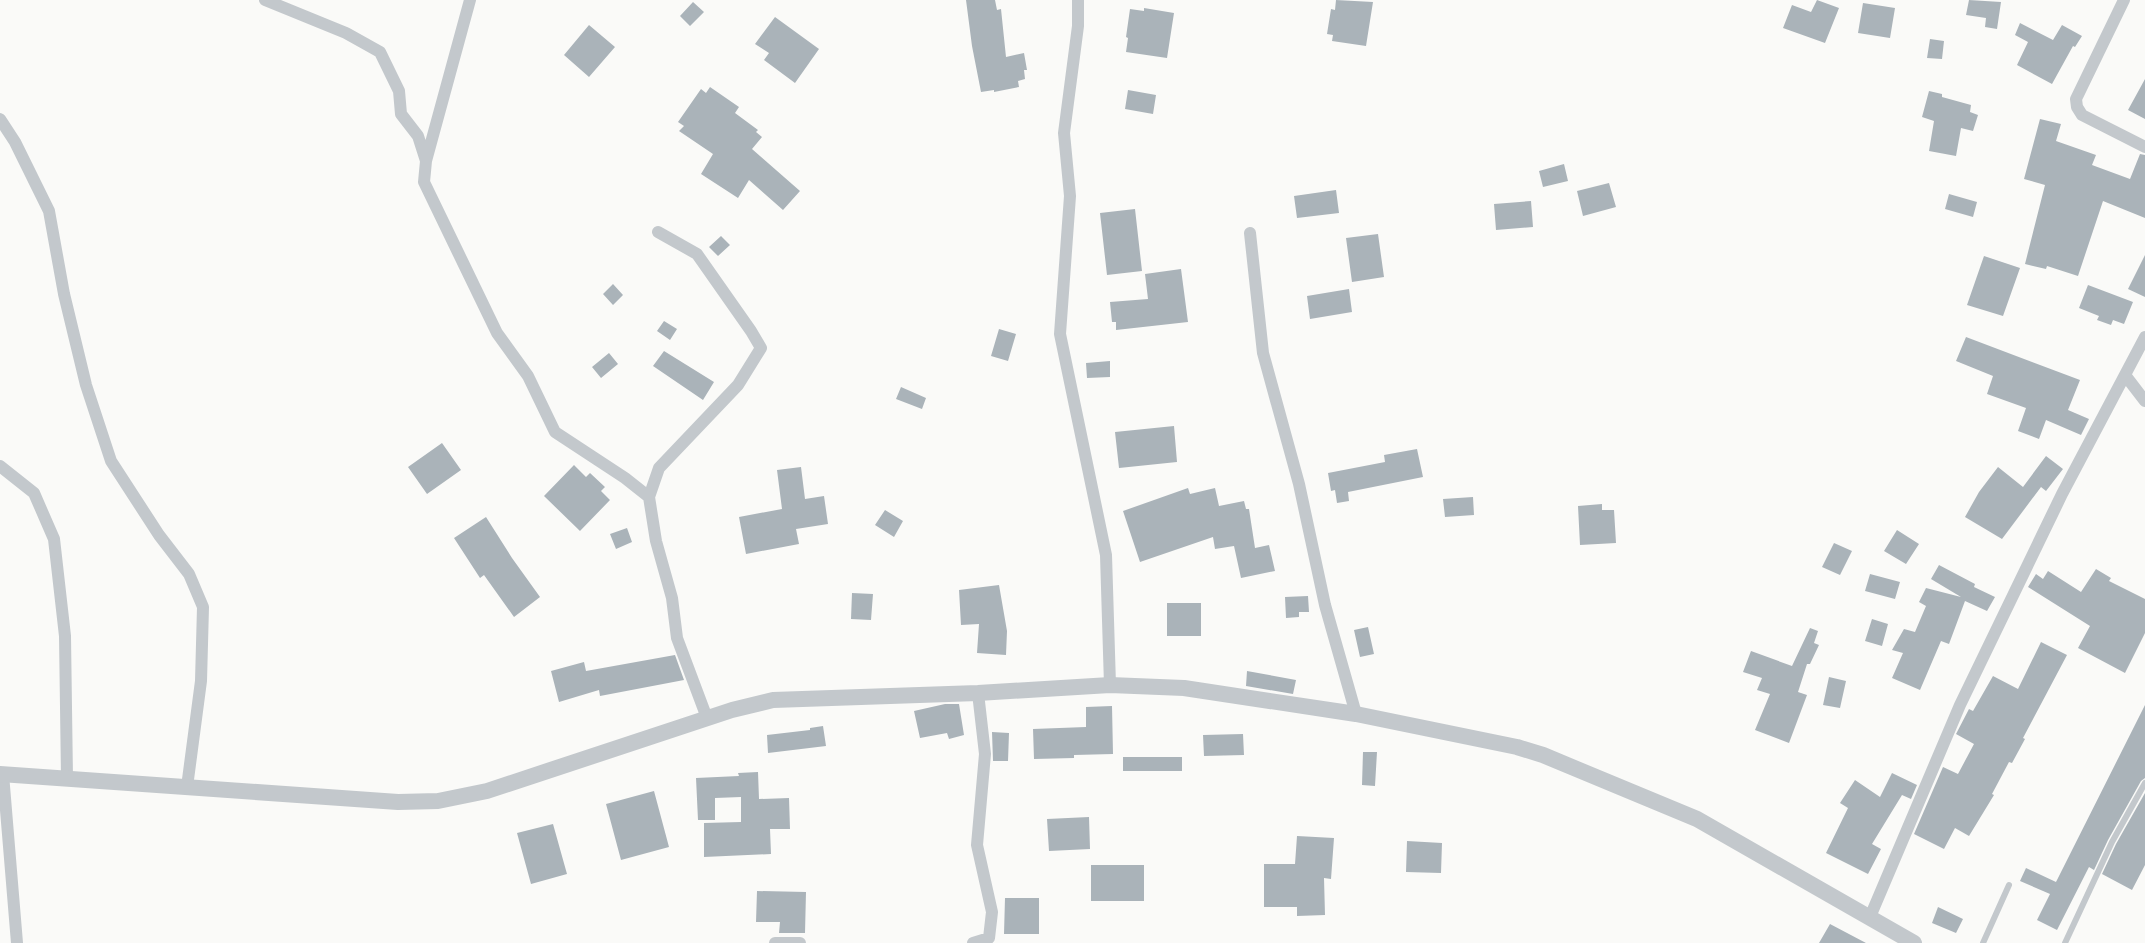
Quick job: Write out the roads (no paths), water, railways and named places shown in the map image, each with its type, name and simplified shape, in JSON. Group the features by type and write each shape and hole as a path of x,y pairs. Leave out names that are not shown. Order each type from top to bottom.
{"street":[{"path":"265,0 346,33 380,52 399,91 401,114 418,136 426,161"},
{"path":"470,0 426,161 424,182 497,333 528,376 555,432 625,478 649,497"},
{"path":"1078,0 1078,26 1064,133 1070,196 1060,334 1106,555 1110,685"},
{"path":"2124,0 2076,99 2077,108 2082,116 2145,147"},
{"path":"0,119 15,142 49,211 64,294 86,385 111,461 159,535 189,574 203,607 201,681 187,788"},
{"path":"658,232 697,254 761,348 738,385 659,468 649,497 656,541 672,598 677,638 707,718"},
{"path":"1250,233 1263,353 1300,484 1325,605 1356,714"},
{"path":"1870,917 1960,705 2062,494 2145,337"},
{"path":"2125,376 2145,401"},
{"path":"0,466 34,492 54,539 65,636 67,778"},
{"path":"16,943 1,774 398,802 438,801 487,791 732,710 773,700 1110,685 1184,688 1356,714 1518,747 1566,763 1696,819 1914,943"},
{"path":"973,943 989,938 992,912 976,844 985,754 978,692"},
{"path":"775,943 800,943"}],"lane":[{"path":"2065,943 2112,842 2145,783"},
{"path":"1983,943 2009,885"}]}
